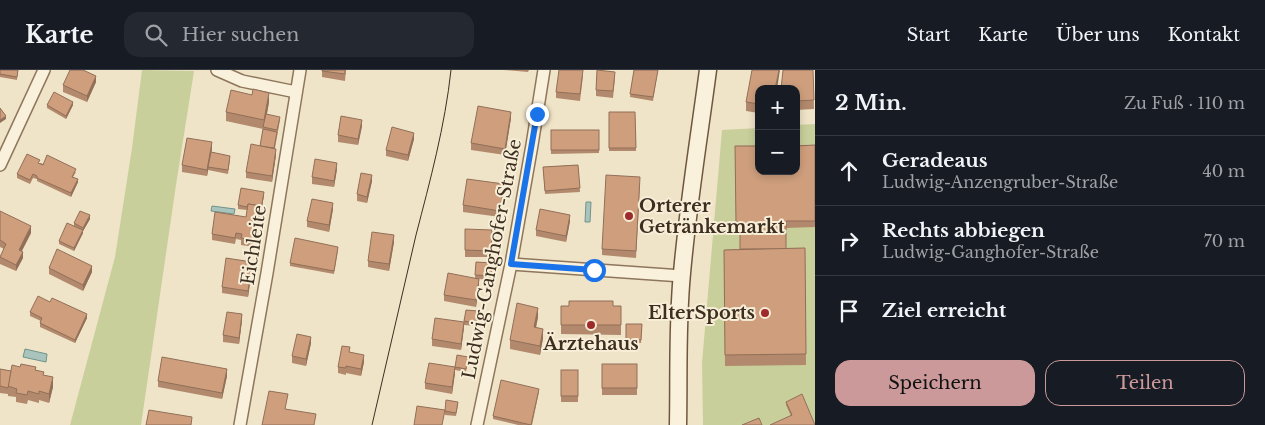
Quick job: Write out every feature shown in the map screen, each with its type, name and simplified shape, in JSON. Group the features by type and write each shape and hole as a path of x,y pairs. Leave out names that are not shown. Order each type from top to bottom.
{"main road":[{"path":"678,425 682,276 708,70"}],"street":[{"path":"0,165 44,70"},
{"path":"217,70 242,81 296,92"},
{"name":"Eichleite","path":"240,425 300,70"},
{"name":"Ludwig-Ganghofer-Straße","path":"476,425 511,264 544,70"},
{"path":"511,264 682,276"}],"green space":[{"path":"142,70 194,71 141,425 70,425 115,257"},
{"path":"815,124 815,425 703,425 702,363 722,130 755,128 755,175 800,175 800,125"}],"water":[{"path":"586,202 591,202 590,222 585,222"},
{"path":"212,206 235,209 234,214 211,211"},
{"path":"25,349 47,354 46,362 23,357"}],"building":[{"path":"0,70 18,70 17,77 0,74"},
{"path":"70,70 83,70 96,76 87,96 63,85"},
{"path":"345,70 345,74 322,71"},
{"path":"559,70 583,70 580,94 556,92"},
{"path":"597,70 615,72 613,91 596,90"},
{"path":"634,70 658,70 653,97 630,94"},
{"path":"752,70 779,70 776,85 755,85 755,103 746,102"},
{"path":"783,70 813,70 814,100 800,101 800,85 781,85"},
{"path":"253,89 269,93 264,120 226,112 231,90 252,95"},
{"path":"54,92 73,102 66,116 47,105"},
{"path":"478,106 511,112 505,149 471,143"},
{"path":"0,108 6,116 0,120"},
{"path":"609,112 635,112 636,148 609,148"},
{"path":"266,114 280,117 277,130 263,127"},
{"path":"341,116 362,120 358,139 338,135"},
{"path":"392,127 414,133 408,155 386,150"},
{"path":"263,129 277,132 274,148 260,146"},
{"path":"551,130 599,130 599,150 551,150"},
{"path":"187,138 212,142 207,170 182,165"},
{"path":"251,144 276,149 272,176 246,172"},
{"path":"815,145 815,221 786,221 786,249 740,249 740,222 736,222 735,146 755,146 755,175 800,175 800,146"},
{"path":"211,152 230,156 228,170 208,167"},
{"path":"27,154 40,160 38,163 43,165 47,155 76,169 72,177 78,179 71,193 37,178 33,174 30,180 17,174"},
{"path":"315,159 337,163 334,181 312,177"},
{"path":"578,165 580,188 545,191 543,167"},
{"path":"361,173 372,175 367,197 357,194"},
{"path":"606,175 640,177 636,251 602,249"},
{"path":"467,179 504,184 500,211 463,205"},
{"path":"241,188 264,192 261,209 261,206 248,204 247,207 238,205"},
{"path":"312,199 333,203 329,225 307,221"},
{"path":"248,204 261,206 255,241 241,238 242,234 236,233 235,238 212,234 215,212 246,217"},
{"path":"540,209 570,215 566,236 536,230"},
{"path":"0,211 31,226 19,250 23,252 16,265 0,257 6,244 0,240"},
{"path":"80,211 90,215 83,228 74,223"},
{"path":"67,223 83,230 74,248 59,241"},
{"path":"465,229 492,230 491,251 465,250"},
{"path":"372,232 394,235 389,264 368,261"},
{"path":"295,238 338,247 334,271 290,263"},
{"name":"ElterSports","path":"805,248 806,354 725,355 724,250"},
{"path":"57,249 92,266 83,285 49,268"},
{"path":"226,258 252,262 248,291 222,287"},
{"path":"476,262 492,263 491,276 475,275"},
{"path":"448,273 479,279 476,300 444,295"},
{"path":"38,296 50,302 52,298 87,314 75,340 40,323 42,318 30,312"},
{"path":"569,301 613,301 613,306 621,306 621,325 561,325 561,306 569,306"},
{"path":"517,303 538,308 534,327 543,329 540,346 510,340"},
{"path":"466,310 478,311 476,323 464,321"},
{"path":"227,312 242,314 239,338 223,335"},
{"path":"435,318 464,322 461,344 432,339"},
{"path":"626,324 642,324 641,340 626,339"},
{"path":"297,334 311,337 306,359 292,356"},
{"path":"342,346 350,347 349,352 364,355 361,369 346,366 346,368 338,367"},
{"path":"457,355 468,357 466,369 455,367"},
{"path":"162,357 227,369 222,393 158,381"},
{"path":"429,363 455,367 452,387 425,383"},
{"path":"21,364 36,367 35,370 44,372 43,375 53,377 49,394 39,391 39,394 28,391 27,395 16,393 17,389 8,386 12,365 20,367"},
{"path":"602,364 637,364 637,388 602,388"},
{"path":"0,369 11,371 8,388 0,386"},
{"path":"561,370 578,370 578,396 561,396"},
{"path":"501,380 539,389 531,425 493,416"},
{"path":"269,391 288,394 285,409 316,414 314,425 262,425"},
{"path":"802,394 815,425 770,425 792,415 786,402"},
{"path":"446,400 458,402 456,413 445,411"},
{"path":"417,406 445,410 442,425 414,425"},
{"path":"149,410 192,417 191,425 146,425"},
{"path":"759,418 762,425 742,425"}],"tram line":[{"path":"372,425 437,153 451,70"}],"place":[{"name":"Orterer Getränkemarkt","path":"629,216"},
{"name":"ElterSports","path":"765,313"},
{"name":"Ärztehaus","path":"591,325"}],"route":[{"path":"537,114 511,264 594,270"}]}
